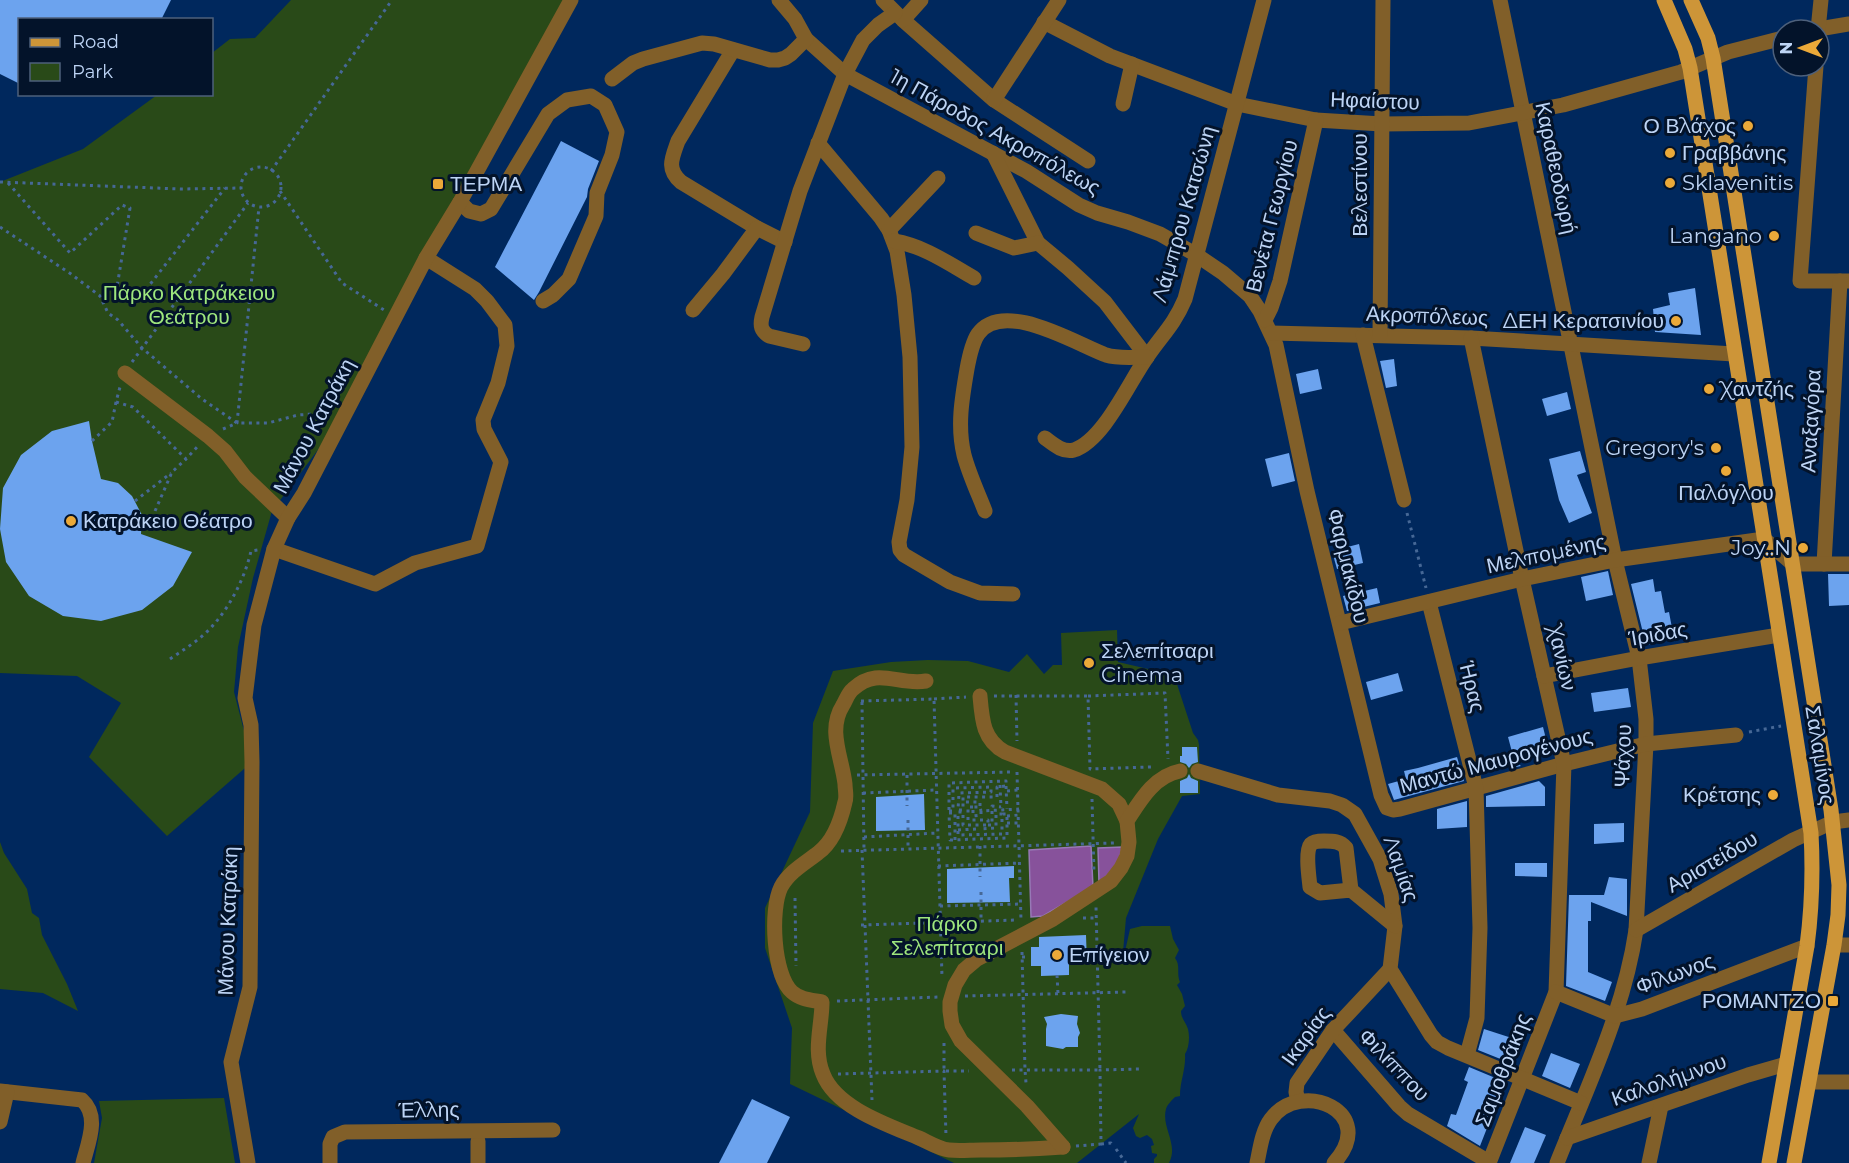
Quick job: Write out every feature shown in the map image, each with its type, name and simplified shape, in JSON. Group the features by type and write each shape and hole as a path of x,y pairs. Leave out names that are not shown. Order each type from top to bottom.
{"main road":[{"name":"Σαλαμίνος","path":"1664,0 1685,49 1690,68 1811,833 1813,858 1811,915 1769,1163"},
{"name":"Σαλαμίνος","path":"1691,0 1708,38 1713,57 1833,822 1839,885 1842,945 1809,1082 1794,1163"}],"street":[{"name":"Μάνου Κατράκη","path":"248,1163 231,1062 250,987 252,762 251,725 245,699 255,618 274,549 288,518 304,493 426,258 460,202 571,0"},
{"name":"1η Πάροδος Ακροπόλεως","path":"779,0 795,19 807,39 845,74 1026,171 1079,205 1160,234 1196,254"},
{"path":"883,0 994,100 1088,161"},
{"path":"803,344 769,336 761,329 762,317 800,191 845,74 863,40 878,25 899,16 921,0"},
{"path":"994,100 1059,0"},
{"name":"Λάμπρου Κατσώνη","path":"1045,438 1064,450 1071,451 1083,445 1113,413 1147,357 1178,315 1185,299 1264,0"},
{"name":"Βελεστίνου","path":"1380,335 1383,0"},
{"name":"Καραθεοδωρή","path":"1500,0 1572,344"},
{"path":"1819,18 1821,0"},
{"name":"Ηφαίστου","path":"1044,21 1110,56 1237,104 1316,120 1382,124 1469,123 1523,114 1681,72 1713,57 1771,41"},
{"path":"1831,27 1849,24"},
{"path":"612,79 642,59 702,43 778,60 791,54 807,39"},
{"path":"733,50 678,141 671,167 674,176 681,182 757,228 785,242"},
{"path":"1123,104 1132,64"},
{"path":"1815,78 1800,281 1845,281"},
{"path":"460,202 469,211 481,214 490,209 548,114 567,100 591,96 605,105 616,132 612,155 597,193 596,216 570,279 543,302"},
{"name":"Βενέτα Γεωργίου","path":"1268,327 1316,120"},
{"path":"818,143 881,218 892,236 904,295 910,357 912,447 907,500 899,542 900,550 910,559 950,582 980,593 1013,594"},
{"path":"993,153 1038,243 1104,302 1147,357"},
{"path":"892,236 938,178"},
{"path":"693,310 757,228"},
{"path":"976,232 1014,248 1038,243"},
{"path":"892,236 934,255 974,278"},
{"path":"1196,254 1250,296 1268,327"},
{"path":"274,549 375,584 415,563 477,546 501,462 484,429 483,420 498,383 507,346 505,325 475,289 426,258"},
{"name":"Αναξαγόρα","path":"1824,564 1845,281"},
{"path":"985,511 964,455 960,425 968,362 978,333 986,326 998,322 1022,323 1058,332 1108,356 1147,357"},
{"name":"Ακροπόλεως","path":"1268,327 1363,335 1471,338 1734,354"},
{"name":"Φαρμακίδου","path":"1268,327 1276,345 1307,490 1381,795 1387,808"},
{"path":"1363,335 1404,500"},
{"name":"Χανίων","path":"1471,338 1564,764 1556,992"},
{"name":"Ψάχου","path":"1557,1163 1615,1016 1634,944 1646,744 1646,720 1639,658 1615,560 1572,344"},
{"path":"125,374 225,451 245,477 288,518"},
{"path":"1764,539 1793,564 1849,564"},
{"name":"Μελπομένης","path":"1340,623 1522,579 1615,560 1764,539"},
{"name":"Ήρας","path":"1429,602 1476,788 1480,928 1477,1018 1467,1055"},
{"name":"Ίριδας","path":"1544,676 1779,635"},
{"path":"926,681 915,682 878,676 867,679 851,690 838,712 835,726 836,741 844,776 846,798 840,821 828,842 794,872 780,888 775,921 775,950 781,975 791,992 803,999 822,1002 818,1050 823,1074 838,1096 873,1118 947,1150 1028,1150 1063,1147"},
{"path":"980,696 984,730 994,746 1102,789 1119,804 1127,821 1129,842 1127,856 1111,880 1053,919 1021,928 977,959 964,970 947,997 952,1025 961,1041 1027,1106 1063,1147"},
{"name":"Μαντώ Μαυρογένους","path":"1387,808 1400,809 1646,744 1736,735"},
{"path":"1127,821 1161,778 1172,771"},
{"name":"Λαμίας","path":"1198,771 1278,795 1330,801 1342,805 1355,814 1380,859 1391,894 1395,926 1390,969"},
{"name":"Αριστείδου","path":"1636,930 1772,851 1833,822 1849,820"},
{"path":"1351,890 1395,926"},
{"name":"Φίλωνος","path":"1556,992 1615,1016 1642,1009 1807,946"},
{"path":"1390,969 1437,1042 1581,1102"},
{"name":"Ικαρίας","path":"1257,1163 1262,1139 1271,1119 1284,1108 1298,1101 1297,1083 1333,1030 1390,969"},
{"name":"Σαμοθράκης","path":"1489,1162 1556,992"},
{"name":"Φιλίππου","path":"1333,1030 1408,1114 1489,1162"},
{"name":"Καλολήμνου","path":"1567,1138 1786,1064"},
{"path":"1809,1082 1849,1082"},
{"path":"0,1122 3,1091 82,1100 90,1111 92,1125 83,1163"},
{"path":"1298,1101 1327,1104 1343,1116 1349,1136 1344,1151 1334,1163"},
{"path":"1649,1163 1661,1106"},
{"name":"Έλλης","path":"330,1163 330,1144 333,1137 345,1132 553,1130"},
{"path":"477,1141 478,1163"}],"path":[{"path":"272,171 392,0"},
{"path":"280,191 271,205 259,207 248,203 241,188 248,172 260,168 272,171 279,181 280,191 342,283 395,317"},
{"path":"0,182 181,189 241,188"},
{"path":"8,183 70,252 122,205 130,208 116,293 134,305 225,188"},
{"path":"92,441 112,422 125,374 142,348 248,203"},
{"path":"237,423 259,207"},
{"path":"0,227 100,296 108,313 118,320 142,348 202,399 237,423 268,423 298,415 346,411"},
{"path":"135,501 186,459"},
{"path":"141,528 152,518 172,472"},
{"path":"1404,500 1429,602"},
{"path":"170,659 195,642 215,623 241,582 251,551 274,549"},
{"path":"861,683 864,837 864,850 862,850 873,1118"},
{"path":"845,702 980,696 1165,693 1172,771 1090,769 1088,696"},
{"path":"1016,695 1025,1070"},
{"path":"934,699 939,906 947,997"},
{"path":"1736,735 1794,724"},
{"path":"967,806 968,820 981,815 980,802 967,806 958,810 959,792 992,792 1001,781 1002,772"},
{"path":"844,776 935,774"},
{"path":"957,788 960,774"},
{"path":"907,775 907,806"},
{"path":"955,812 949,813 950,840 1002,834 1001,811 995,781"},
{"path":"988,822 963,825 963,812 949,811 949,783 1006,781 1007,845"},
{"path":"983,782 984,787"},
{"path":"965,783 963,797 967,806 975,818 988,822"},
{"path":"965,792 984,787 1018,790"},
{"path":"957,788 965,792 997,797 996,787"},
{"path":"957,788 953,788 953,800 958,838"},
{"path":"863,793 936,790"},
{"path":"953,800 958,800"},
{"path":"980,809 1018,815"},
{"path":"1007,813 1018,809"},
{"path":"988,822 990,810"},
{"path":"958,830 996,828 996,814 1001,811"},
{"path":"957,819 961,847"},
{"path":"908,820 908,848"},
{"path":"1007,823 1019,823"},
{"path":"864,837 937,833"},
{"path":"958,838 1007,838"},
{"path":"864,850 1129,842"},
{"path":"980,846 980,878"},
{"path":"938,866 1020,864"},
{"path":"794,872 796,995"},
{"path":"981,892 981,921"},
{"path":"939,906 1021,904"},
{"path":"1053,919 1096,918"},
{"path":"861,925 981,921 1021,928"},
{"path":"1022,957 1028,957"},
{"path":"1058,975 1058,993"},
{"path":"822,1002 1126,992"},
{"path":"1101,1144 1100,1070 1140,1069"},
{"path":"823,1074 944,1071 947,1150"},
{"path":"1063,1147 1111,1143 1126,1163"}],"green space":[{"name":"Πάρκο Κατράκειου Θεάτρου","path":"291,0 570,0 347,411 272,511 253,578 238,647 234,692 252,762 167,836 89,757 121,703 77,676 0,673 0,182 83,149 156,96 213,96 213,52 230,39 255,38"},
{"name":"Πάρκο Σελεπίτσαρι","path":"1117,630 1118,662 1174,675 1199,745 1200,794 1182,796 1158,839 1126,918 1123,952 1124,956 1130,929 1142,926 1170,926 1179,950 1175,958 1180,982 1177,985 1185,1006 1181,1014 1188,1029 1189,1039 1180,1096 1175,1097 1166,1109 1166,1123 1172,1149 1169,1163 1154,1163 1157,1154 1152,1153 1151,1146 1154,1145 1152,1139 1147,1135 1140,1138 1136,1136 1133,1128 1139,1114 1077,1163 954,1163 790,1084 792,1028 765,948 765,908 810,812 813,723 833,671 891,662 928,660 968,661 1009,672 1027,654 1044,674 1053,665 1062,665 1061,633"},
{"path":"0,842 4,853 27,889 32,913 39,918 42,935 78,1011 43,993 0,989"},
{"path":"224,1098 235,1163 94,1163 102,1118 99,1101"}],"shaded area":[{"path":"1091,846 1093,887 1043,916 1031,917 1029,850"},
{"path":"1122,847 1115,867 1099,883 1098,848"}],"building":[{"path":"0,0 171,0 162,18 18,18 18,83 0,74"},
{"path":"561,141 599,161 587,197 534,300 495,267"},
{"name":"ΔΕΗ Κερατσινίου","path":"1695,288 1701,335 1655,332 1653,309 1670,305 1668,293"},
{"path":"1394,359 1397,386 1386,388 1380,361"},
{"path":"1318,369 1322,389 1300,394 1296,374"},
{"path":"1567,392 1571,409 1547,416 1542,399"},
{"name":"Κατράκειο Θέατρο","path":"89,421 101,479 118,483 132,496 142,515 141,534 192,552 173,586 142,610 101,621 63,616 29,596 6,562 0,529 3,488 21,455 52,431"},
{"path":"1580,451 1586,472 1577,475 1592,513 1569,523 1559,500 1549,459"},
{"path":"1289,453 1295,481 1272,487 1265,459"},
{"path":"1359,544 1363,563 1337,569 1332,551"},
{"path":"1608,571 1613,595 1586,601 1581,577"},
{"path":"1828,574 1849,574 1849,605 1829,606"},
{"path":"1653,579 1655,592 1661,591 1665,613 1669,612 1674,639 1646,645 1631,584"},
{"path":"1377,588 1380,603 1347,611 1343,596"},
{"path":"1398,673 1403,691 1371,700 1366,682"},
{"path":"1628,688 1631,707 1594,712 1591,693"},
{"path":"1543,727 1549,751 1515,761 1521,766 1516,767 1508,737"},
{"path":"1182,747 1197,747 1198,762 1189,768 1180,762"},
{"path":"1457,757 1464,781 1394,800 1388,784 1406,779 1404,771"},
{"path":"1189,774 1191,778 1198,781 1198,793 1180,793 1180,781 1187,778"},
{"path":"1539,781 1545,787 1545,806 1486,807 1486,796"},
{"path":"924,794 925,830 876,831 876,797"},
{"path":"1467,801 1467,827 1437,829 1437,809"},
{"path":"1624,823 1624,842 1594,844 1594,824"},
{"path":"1515,863 1547,863 1547,877 1515,876"},
{"path":"1014,866 1014,878 1009,878 1010,902 947,903 947,869"},
{"path":"1609,877 1627,879 1627,916 1591,902 1591,921 1588,921 1588,972 1612,982 1605,1001 1566,986 1569,895 1604,895"},
{"name":"Επίγειον","path":"1086,935 1087,964 1069,964 1069,975 1041,976 1041,966 1031,966 1031,947 1039,947 1039,937"},
{"path":"1061,1014 1078,1016 1077,1024 1080,1033 1078,1047 1063,1049 1046,1046 1047,1024 1044,1017"},
{"path":"1484,1029 1521,1041 1513,1064 1478,1050"},
{"path":"1551,1053 1580,1064 1570,1088 1542,1076"},
{"path":"1469,1067 1505,1082 1480,1146 1447,1126 1451,1114 1456,1115 1468,1082 1464,1080"},
{"path":"752,1099 790,1117 767,1163 719,1163"},
{"path":"1525,1127 1546,1135 1534,1163 1510,1163"}],"place":[{"name":"Ο Βλάχος","path":"1748,126"},
{"name":"Γραββάνης","path":"1670,153"},
{"name":"Sklavenitis","path":"1670,183"},
{"name":"ΤΕΡΜΑ","path":"438,184"},
{"name":"Langano","path":"1774,236"},
{"name":"ΔΕΗ Κερατσινίου","path":"1676,321"},
{"name":"Χαντζής","path":"1709,389"},
{"name":"Gregory's","path":"1716,448"},
{"name":"Παλόγλου","path":"1726,471"},
{"name":"Κατράκειο Θέατρο","path":"71,521"},
{"name":"Joy..N","path":"1803,548"},
{"name":"Σελεπίτσαρι Cinema","path":"1089,663"},
{"name":"Κρέτσης","path":"1773,795"},
{"name":"Επίγειον","path":"1057,955"},
{"name":"ΡΟΜΑΝΤΖΟ","path":"1833,1001"}]}
